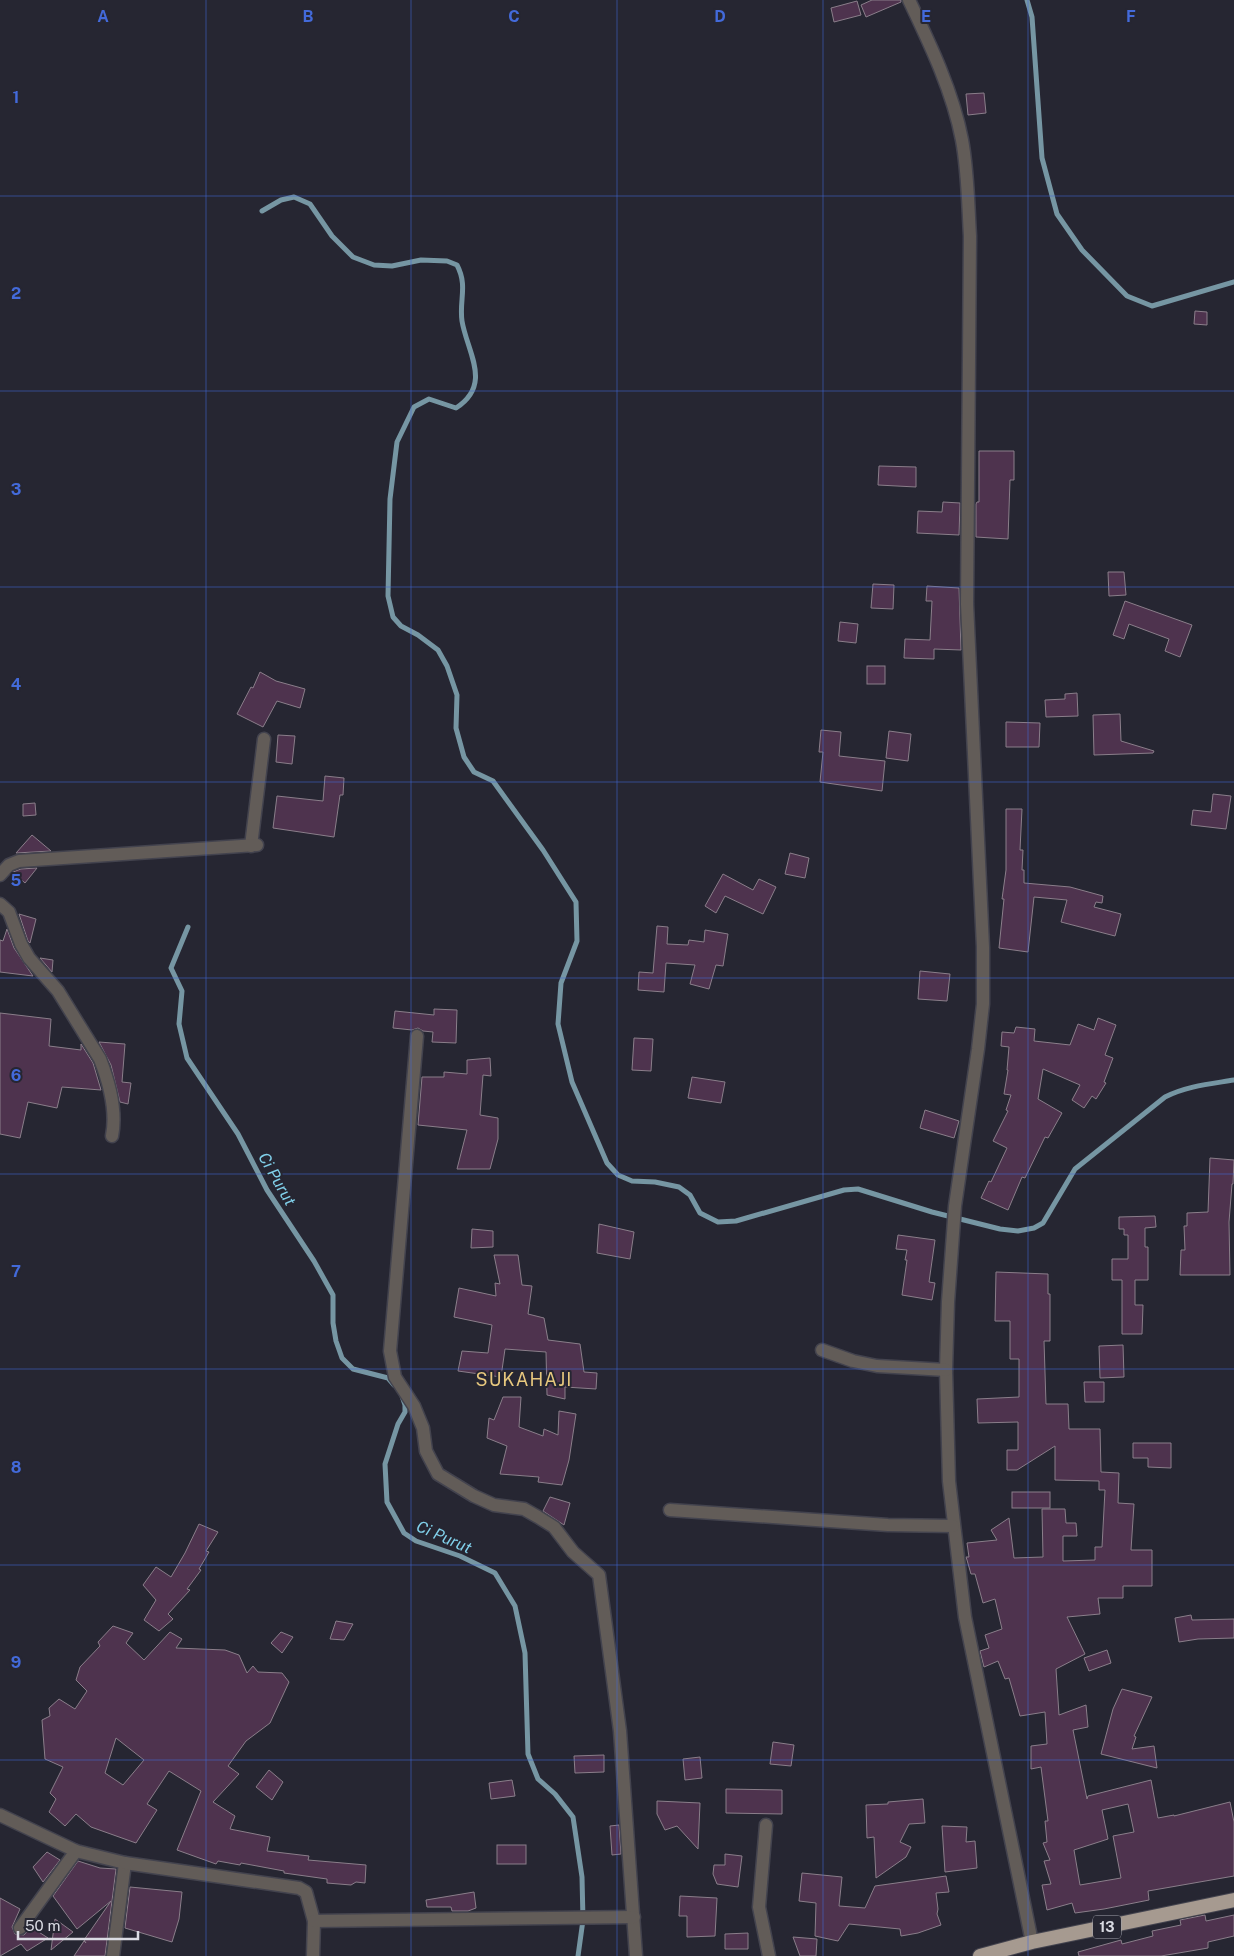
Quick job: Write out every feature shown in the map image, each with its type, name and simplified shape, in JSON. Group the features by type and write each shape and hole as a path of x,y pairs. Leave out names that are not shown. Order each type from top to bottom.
{"highway":[{"name":"13","path":"980,1956 1032,1942 1234,1900"}],"street":[{"path":"909,0 933,50 962,139 968,187 970,236 967,604 983,947 983,1004 953,1224 946,1370 949,1481 965,1617 1032,1942"},
{"path":"0,874 9,865 19,861 254,846 264,739"},
{"path":"0,904 9,912 21,944 29,958 58,990 100,1059 115,1116 112,1136"},
{"path":"417,1036 390,1351 395,1376 414,1406 423,1428 426,1451 438,1474 474,1496 494,1505 524,1509 554,1527 573,1552 599,1575 620,1732 636,1956"},
{"path":"822,1350 853,1361 877,1366 946,1370"},
{"path":"670,1510 888,1525 953,1526"},
{"path":"0,1815 76,1851 125,1863 299,1888 306,1892 314,1921 313,1956"},
{"path":"766,1825 759,1907 769,1956"},
{"path":"20,1928 76,1851"},
{"path":"113,1956 125,1863"},
{"path":"314,1921 634,1917"}],"building":[{"path":"872,0 901,0 901,2 866,17 861,5"},
{"path":"857,1 861,15 834,22 831,8"},
{"path":"984,93 986,113 968,115 966,94"},
{"path":"1195,311 1207,312 1207,325 1194,324"},
{"path":"979,451 1014,451 1014,480 1010,480 1008,539 976,537 976,504 979,502"},
{"path":"879,466 916,467 916,487 878,485"},
{"path":"943,502 960,503 959,535 917,533 918,511 942,512"},
{"path":"1108,572 1124,572 1126,595 1109,596"},
{"path":"873,584 894,585 893,609 871,608"},
{"path":"927,586 959,588 961,650 934,649 934,659 904,658 905,639 930,640 932,601 926,601"},
{"path":"1125,601 1192,625 1180,657 1165,651 1169,639 1129,624 1124,639 1113,635"},
{"path":"840,622 858,624 856,643 838,641"},
{"path":"867,666 885,666 885,684 867,684"},
{"path":"260,672 276,681 305,689 300,708 277,701 263,727 237,714 251,687 253,688"},
{"path":"1077,693 1078,716 1046,717 1045,700 1065,699 1065,694"},
{"path":"1120,714 1121,741 1154,751 1153,753 1094,755 1093,715"},
{"path":"1006,722 1040,723 1039,747 1006,747"},
{"path":"821,730 841,732 839,756 885,761 882,791 820,782 823,752 819,752"},
{"path":"889,731 911,734 908,761 886,758"},
{"path":"278,735 295,736 292,764 276,762"},
{"path":"325,776 344,778 343,795 340,795 334,837 273,828 277,796 323,801"},
{"path":"1213,794 1231,796 1226,829 1191,825 1193,810 1211,812"},
{"path":"35,803 36,815 23,816 23,804"},
{"path":"1006,809 1022,809 1020,850 1023,850 1022,870 1024,870 1024,883 1070,887 1103,896 1102,903 1096,902 1094,907 1121,914 1115,936 1061,922 1067,900 1034,897 1028,952 999,948 1006,870"},
{"path":"32,835 51,851 16,853"},
{"path":"790,853 809,858 805,878 785,874"},
{"path":"37,868 25,883 13,872 21,869"},
{"path":"723,874 753,890 759,879 776,887 763,914 725,896 716,913 705,906"},
{"path":"19,914 36,919 30,943 28,941"},
{"path":"657,926 668,927 667,944 688,945 689,940 704,942 705,930 728,934 723,966 716,965 709,989 690,984 695,965 666,963 664,992 638,990 639,972 653,973"},
{"path":"7,929 14,948 33,976 0,972 0,940 3,941"},
{"path":"40,958 53,960 52,972"},
{"path":"920,971 950,974 947,1001 918,999"},
{"path":"434,1009 457,1010 456,1043 432,1042 433,1032 423,1031 418,1028 412,1030 393,1028 395,1011 434,1015"},
{"path":"0,1013 51,1019 49,1046 81,1050 81,1044 93,1063 101,1090 62,1087 57,1108 28,1102 20,1138 0,1134"},
{"path":"1098,1018 1116,1025 1105,1055 1113,1058 1104,1082 1106,1083 1096,1099 1092,1096 1084,1108 1072,1100 1080,1085 1043,1069 1038,1099 1062,1113 1048,1138 1045,1137 1025,1178 1022,1177 1008,1210 981,1198 1007,1148 993,1141 1008,1111 1006,1110 1011,1095 1004,1094 1009,1047 1001,1046 1002,1032 1014,1033 1016,1027 1035,1029 1034,1041 1070,1045 1078,1024 1094,1030"},
{"path":"634,1038 653,1039 651,1071 632,1070"},
{"path":"99,1042 125,1044 122,1082 131,1083 128,1104 120,1102 111,1065"},
{"path":"490,1058 491,1076 483,1075 480,1115 498,1118 498,1139 490,1169 457,1169 467,1130 418,1125 422,1077 444,1077 444,1072 467,1074 467,1060"},
{"path":"692,1077 725,1082 721,1103 688,1098"},
{"path":"925,1110 959,1121 954,1138 920,1128"},
{"path":"1210,1158 1234,1160 1229,1222 1230,1275 1180,1275 1181,1250 1185,1250 1184,1226 1187,1226 1187,1213 1208,1212"},
{"path":"1155,1216 1156,1227 1145,1228 1145,1247 1148,1247 1148,1280 1135,1280 1135,1305 1143,1305 1142,1334 1122,1334 1122,1280 1112,1280 1112,1259 1128,1259 1128,1235 1124,1235 1124,1229 1119,1229 1119,1217"},
{"path":"599,1224 634,1232 630,1259 597,1253"},
{"path":"472,1229 493,1231 493,1247 471,1248"},
{"path":"898,1235 935,1240 929,1282 935,1283 932,1300 902,1295 907,1250 896,1249"},
{"path":"494,1255 518,1255 522,1285 532,1286 528,1314 544,1318 548,1340 580,1344 584,1372 597,1373 596,1389 565,1387 565,1399 547,1395 546,1352 505,1349 501,1377 458,1371 462,1351 488,1353 492,1325 454,1317 459,1288 496,1296 495,1283 500,1284"},
{"path":"996,1272 1048,1274 1050,1341 1044,1341 1046,1404 1068,1404 1069,1429 1100,1429 1101,1472 1119,1473 1118,1503 1134,1504 1131,1550 1152,1550 1152,1586 1123,1586 1123,1598 1098,1598 1100,1614 1067,1617 1085,1654 1056,1669 1059,1715 1086,1705 1088,1727 1073,1730 1087,1799 1088,1796 1151,1780 1158,1818 1174,1816 1230,1802 1234,1822 1234,1876 1148,1891 1149,1900 1104,1909 1075,1913 1072,1903 1047,1910 1042,1885 1051,1884 1044,1861 1050,1860 1043,1843 1047,1842 1045,1821 1048,1821 1041,1767 1031,1769 1031,1746 1047,1744 1045,1712 1020,1716 1009,1678 1005,1679 998,1661 984,1667 980,1651 989,1648 985,1635 1002,1629 995,1599 983,1603 975,1574 971,1574 966,1557 969,1557 967,1543 997,1540 991,1530 1009,1518 1014,1558 1043,1557 1042,1509 1065,1509 1066,1523 1076,1523 1077,1536 1063,1536 1063,1561 1095,1560 1095,1547 1102,1547 1105,1490 1099,1490 1099,1481 1055,1480 1055,1446 1017,1470 1007,1470 1007,1450 1018,1450 1018,1422 978,1423 977,1399 1019,1397 1019,1359 1010,1359 1010,1321 995,1321","holes":["1128,1804 1134,1832 1113,1836 1121,1878 1080,1885 1074,1850 1108,1839 1102,1810"]},
{"path":"1123,1345 1124,1377 1100,1378 1099,1346"},
{"path":"1084,1382 1104,1382 1104,1402 1085,1402"},
{"path":"503,1397 521,1397 519,1427 543,1436 544,1429 558,1435 559,1411 576,1414 569,1460 562,1485 538,1482 539,1477 500,1474 507,1446 487,1438 489,1418 494,1420"},
{"path":"1133,1443 1171,1443 1171,1468 1148,1467 1148,1458 1133,1458"},
{"path":"1012,1492 1050,1492 1050,1508 1012,1508"},
{"path":"550,1497 570,1503 564,1525 543,1511"},
{"path":"199,1524 218,1532 206,1551 209,1552 199,1569 201,1570 187,1589 190,1590 168,1614 173,1619 159,1631 144,1620 156,1600 143,1585 156,1567 171,1577"},
{"path":"1191,1615 1192,1620 1234,1619 1234,1638 1198,1639 1179,1642 1175,1618"},
{"path":"336,1621 353,1624 344,1640 330,1639"},
{"path":"113,1626 133,1633 126,1643 144,1660 170,1632 182,1639 176,1648 225,1650 239,1655 247,1673 253,1666 258,1672 282,1673 289,1682 270,1723 246,1741 228,1766 239,1774 213,1802 235,1816 230,1829 270,1837 267,1851 309,1856 308,1860 366,1865 365,1883 356,1882 351,1885 327,1883 327,1879 284,1873 284,1871 241,1863 240,1865 218,1861 216,1864 177,1850 201,1791 169,1771 147,1804 157,1810 136,1843 91,1827 76,1814 65,1826 49,1812 56,1799 50,1793 63,1767 45,1759 42,1720 50,1716 49,1708 59,1699 75,1709 87,1691 76,1680 80,1667 100,1646 98,1642","holes":["116,1738 144,1760 123,1785 105,1773"]},
{"path":"281,1632 293,1637 282,1653 271,1643"},
{"path":"1107,1650 1111,1663 1089,1671 1084,1658"},
{"path":"1122,1689 1152,1697 1134,1736 1136,1737 1132,1749 1154,1746 1157,1768 1101,1754 1113,1709"},
{"path":"773,1742 794,1745 791,1766 770,1764"},
{"path":"604,1755 604,1772 575,1773 574,1756"},
{"path":"700,1757 702,1778 685,1780 683,1759"},
{"path":"269,1770 283,1782 272,1800 256,1787"},
{"path":"512,1780 515,1796 491,1799 489,1783"},
{"path":"726,1789 782,1790 782,1814 726,1813"},
{"path":"923,1799 925,1823 909,1824 900,1842 911,1847 906,1857 876,1878 874,1837 867,1838 866,1805"},
{"path":"657,1801 700,1803 698,1849 677,1826 665,1830 657,1814"},
{"path":"619,1825 621,1854 612,1855 610,1826"},
{"path":"942,1826 967,1827 966,1842 975,1841 977,1868 945,1872"},
{"path":"497,1845 526,1845 526,1864 497,1864"},
{"path":"47,1852 60,1860 43,1882 33,1867"},
{"path":"725,1854 742,1856 738,1887 717,1884 713,1874 714,1865 725,1865"},
{"path":"78,1861 100,1868 116,1869 105,1956 74,1956 84,1941 86,1943 84,1940 111,1901 77,1929 53,1896"},
{"path":"802,1873 842,1877 839,1906 865,1908 875,1886 946,1876 949,1892 936,1893 937,1914 941,1925 918,1933 901,1936 900,1929 849,1924 838,1941 815,1936 816,1903 799,1901"},
{"path":"130,1887 182,1892 179,1919 172,1942 125,1928"},
{"path":"474,1892 476,1908 468,1911 452,1911 451,1907 427,1907 426,1900"},
{"path":"680,1896 717,1898 715,1936 687,1937 687,1916 679,1916"},
{"path":"0,1898 20,1909 12,1927 15,1934 24,1935 31,1927 48,1938 27,1951 21,1944 0,1956"},
{"path":"1205,1915 1206,1921 1234,1915 1234,1936 1208,1942 1208,1948 1161,1956 1079,1956 1078,1952 1121,1940 1122,1944 1153,1936 1152,1931 1181,1925 1180,1920"},
{"path":"55,1919 73,1932 51,1950"},
{"path":"748,1933 748,1949 725,1949 725,1934"},
{"path":"793,1937 817,1939 816,1956 800,1956"}],"waterway":[{"path":"1027,0 1032,17 1042,158 1057,214 1082,250 1127,296 1152,306 1234,282"},
{"path":"262,211 281,200 294,197 310,204 332,236 353,257 374,265 392,266 421,260 447,261 457,265 460,273 463,286 462,321 475,367 473,389 467,399 456,408 429,399 414,407 397,442 390,499 388,596 393,617 401,626 418,635 438,650 447,666 457,695 456,728 464,757 474,772 493,781 543,850 576,902 577,941 561,983 558,1024 572,1082 607,1163 618,1175 632,1181 655,1182 679,1187 690,1195 700,1213 718,1222 736,1221 844,1190 858,1189 932,1212 1000,1229 1018,1231 1034,1228 1043,1223 1075,1169 1165,1097 1190,1088 1234,1080"},
{"name":"Ci Purut","path":"188,927 171,968 182,991 179,1024 187,1058 238,1134 267,1190 314,1261 333,1295 333,1323 336,1341 342,1358 353,1369 388,1378 394,1385"},
{"name":"Ci Purut","path":"402,1396 405,1412 398,1424 385,1464 387,1502 404,1533 416,1541 460,1556 495,1573 515,1606 525,1653 528,1754 538,1779 555,1794 573,1817 582,1877 583,1920 578,1956"}],"district":[{"name":"SUKAHAJI","path":"524,1379"}]}
